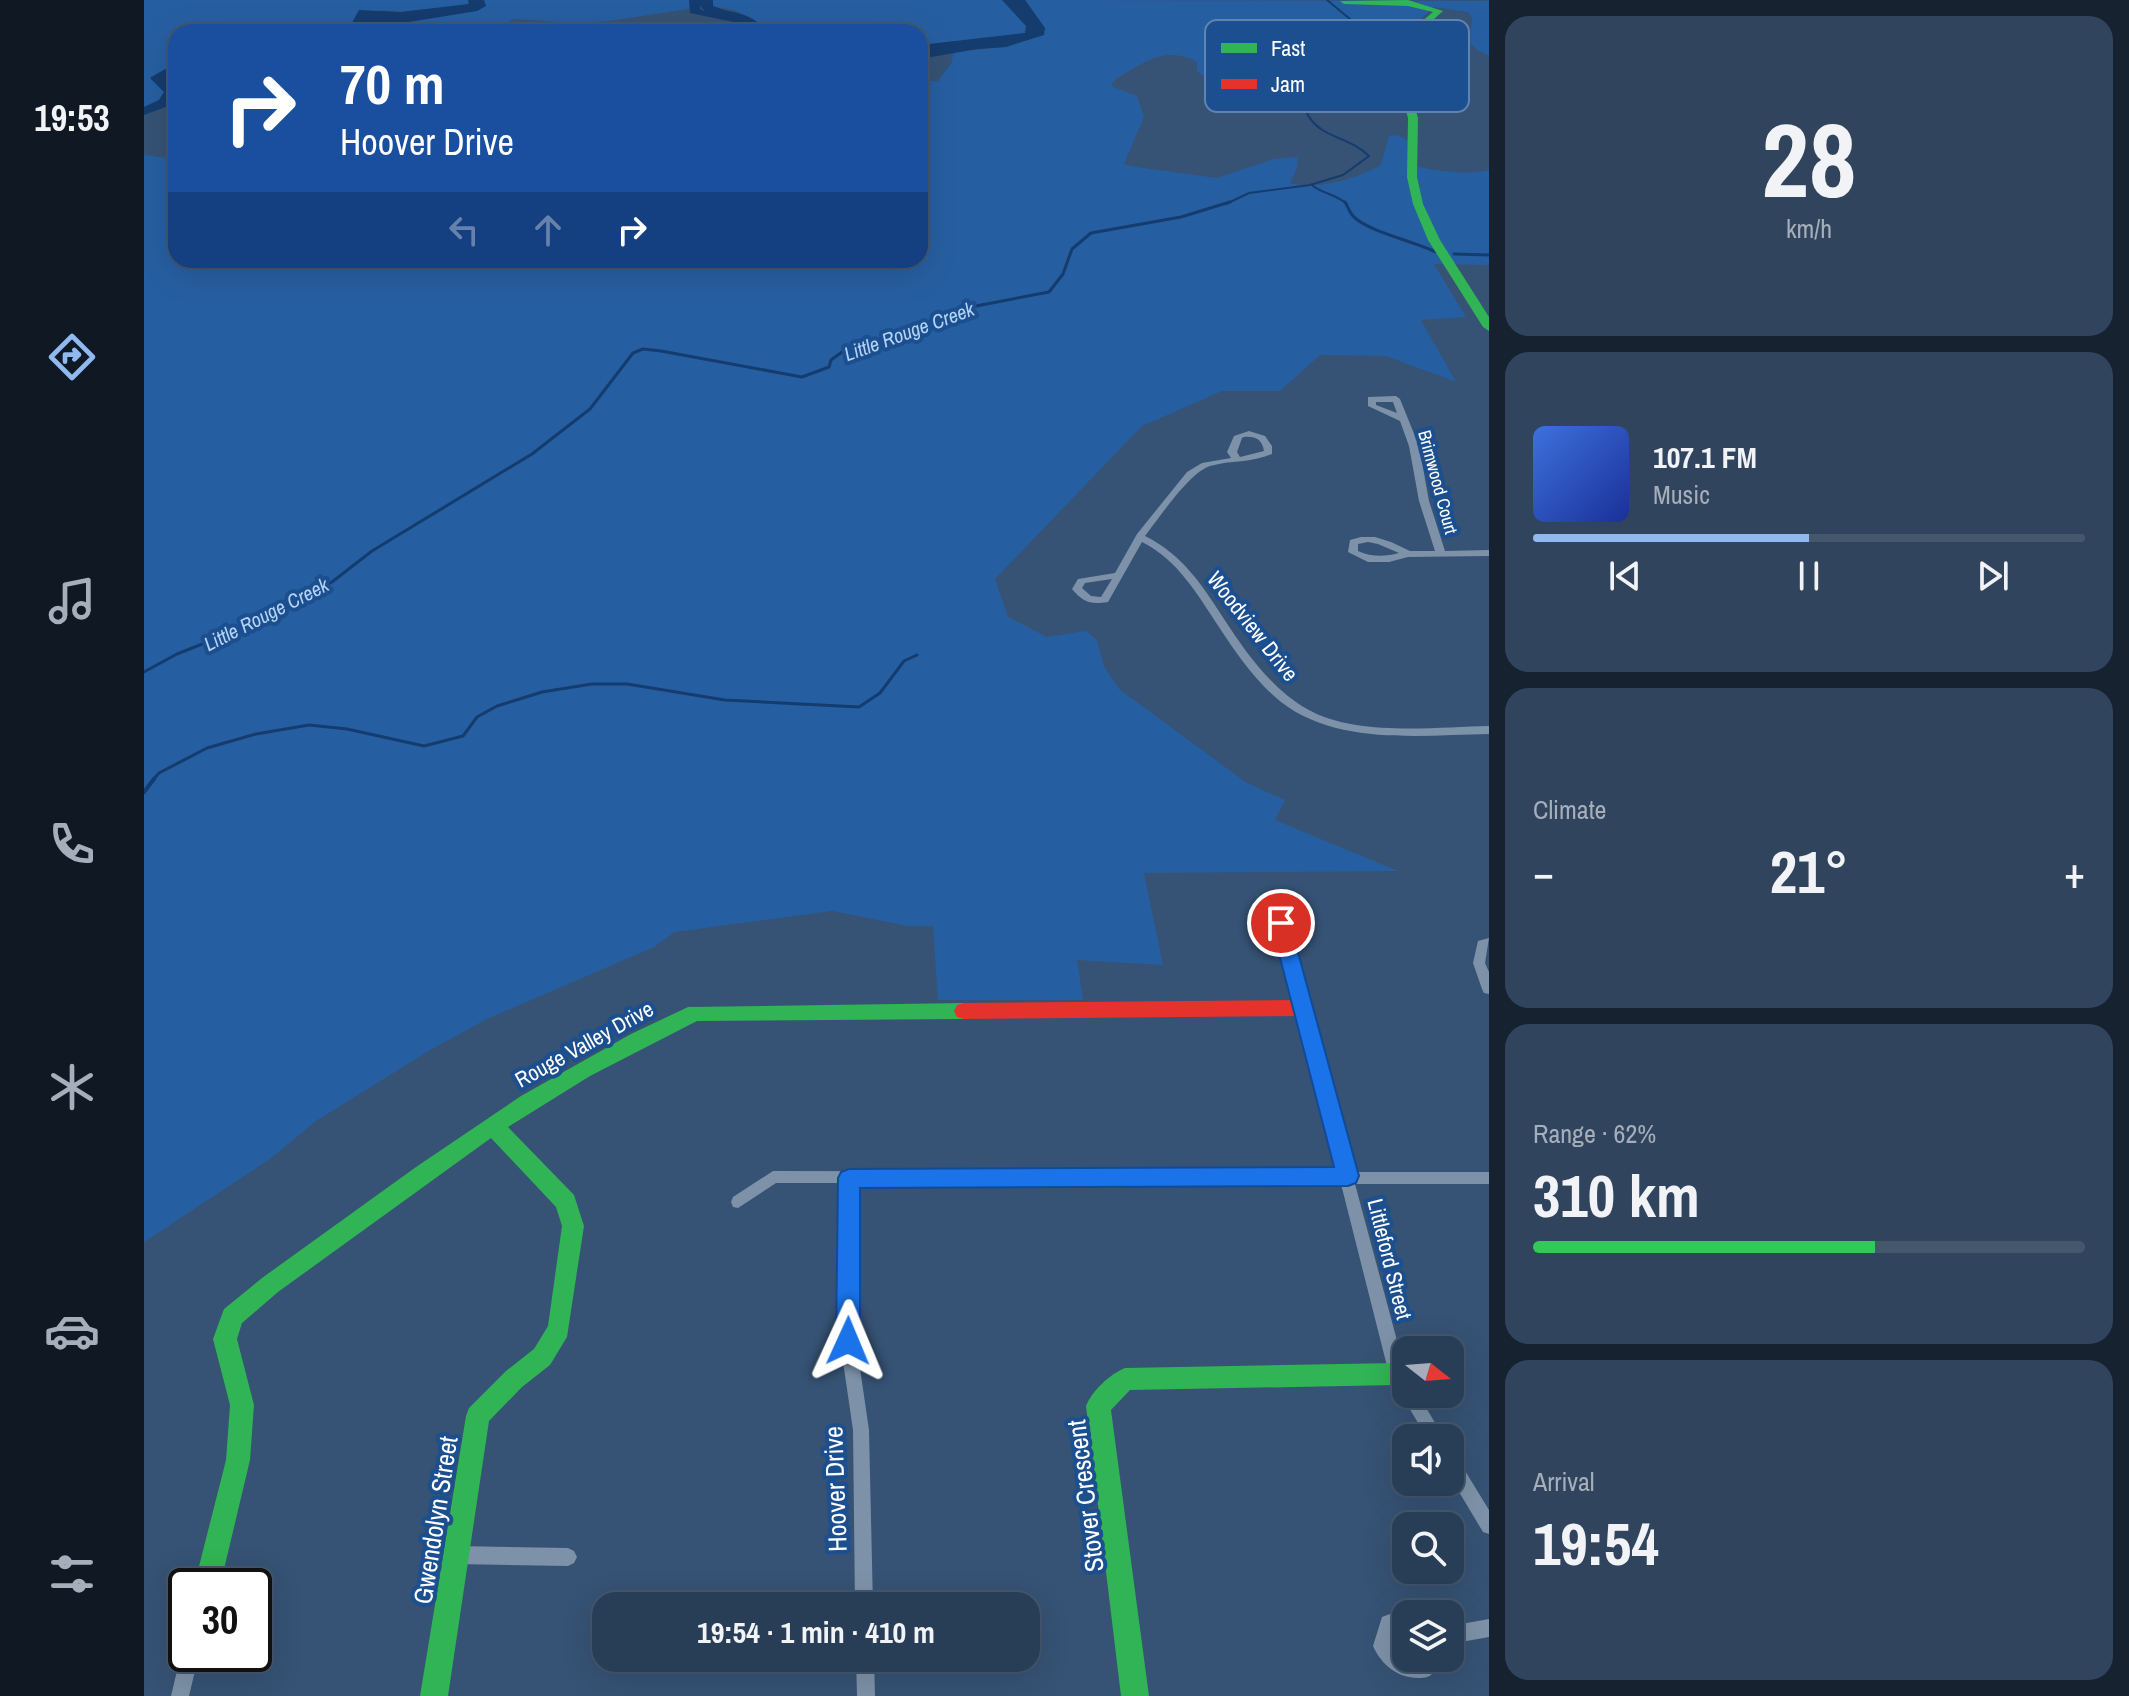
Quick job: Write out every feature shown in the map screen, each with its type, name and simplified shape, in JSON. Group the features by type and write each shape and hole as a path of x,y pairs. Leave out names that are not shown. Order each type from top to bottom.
{"street":[{"path":"1344,1 1409,1 1433,6 1439,11 1430,20"},
{"path":"1412,112 1414,188 1425,220 1489,327"},
{"name":"Brimwood Court","path":"1403,419 1414,446 1424,501 1441,553"},
{"path":"1119,575 1140,537 1188,477 1199,467 1238,461"},
{"name":"Woodview Drive","path":"1140,537 1160,546 1200,589 1229,635 1286,700 1313,715 1343,725 1377,730 1489,730"},
{"path":"1408,554 1384,542 1366,538 1353,542 1353,552 1368,559 1389,559 1408,554 1489,553"},
{"name":"Littleford Street","path":"1272,907 1281,923 1392,1343"},
{"path":"1489,943 1482,944 1479,963 1489,989"},
{"name":"Rouge Valley Drive","path":"211,1568 238,1460 242,1405 225,1339 232,1317 270,1285 536,1096 662,1027 695,1013 1301,1008"},
{"name":"Gwendolyn Street","path":"434,1696 478,1416 514,1379 542,1357 559,1329 573,1226 566,1202 494,1127"},
{"path":"738,1202 773,1177 1489,1178"},
{"name":"Hoover Drive","path":"849,1178 848,1341 861,1430 864,1592"},
{"name":"Stover Crescent","path":"1135,1696 1098,1406 1125,1379 1392,1381"},
{"path":"1464,1485 1489,1526"},
{"path":"455,1555 568,1557"},
{"path":"1392,1622 1388,1623 1382,1646 1392,1660"},
{"path":"1464,1632 1489,1628"},
{"path":"180,1696 186,1672"},
{"path":"865,1672 866,1696"}],"shaded area":[{"path":"144,0 471,1 458,8 400,12 382,10 357,24 168,24 168,69 150,77 164,92 159,100 144,107"},
{"path":"468,0 484,0 486,6 477,11 396,24 351,24 359,10 400,12 469,4"},
{"path":"484,0 698,0 700,7 610,21 574,23 514,19 508,24 396,24 464,13 486,6"},
{"path":"698,0 713,0 713,6 748,16 760,24 737,24 739,22 709,14"},
{"path":"713,0 1002,0 1026,26 1025,33 1016,35 928,45 928,24 751,24 737,11 713,6"},
{"path":"1002,0 1025,0 1045,28 1044,35 1006,47 928,52 928,44 1025,33 1026,26"},
{"path":"1025,0 1489,1 1489,56 1470,42 1472,18 1468,12 1434,7 1419,20 1205,20 1205,77 1197,71 1197,62 1171,55 1146,61 1115,81 1111,86 1137,96 1144,117 1124,164 1136,167 1217,178 1274,159 1298,157 1290,183 1325,184 1349,179 1381,165 1389,136 1396,135 1410,141 1409,165 1459,172 1489,170 1489,265 1434,264 1466,317 1421,320 1456,382 1386,356 1320,355 1280,391 1222,391 1142,426 995,579 1008,617 1047,637 1086,631 1097,640 1104,666 1119,689 1247,783 1285,800 1275,820 1398,871 1144,873 1163,965 1077,960 1083,1000 938,1000 933,926 908,926 832,911 675,932 654,947 487,1019 432,1049 316,1121 270,1159 144,1242 144,155 168,158 168,268 928,268 928,81 938,81 952,62 953,52 1006,47 1045,28"},
{"path":"168,67 168,106 144,115 144,107 159,100 164,92 150,78"}],"waterway":[{"path":"695,0 694,11 736,17 749,24"},
{"name":"Little Rouge Creek","path":"1327,0 1349,20"},
{"path":"928,54 979,45"},
{"name":"Little Rouge Creek","path":"1226,204 1249,193 1310,185 1343,175 1369,156 1324,131 1307,112"},
{"path":"1313,186 1346,203"},
{"name":"Little Rouge Creek","path":"144,672 177,654 258,622 332,582 372,551 532,454 590,409 633,353 643,349 661,351 802,377 829,367 831,360 842,352 976,306 1049,292 1063,274 1072,249 1091,233 1181,217 1230,202"},
{"path":"1346,203 1353,216 1362,223 1436,252"},
{"path":"1454,254 1489,255"},
{"path":"152,781 159,773 207,748 256,734 309,725 347,729 424,746 463,736 477,717 497,706 542,692 592,684 627,684 725,700 859,707 880,693 904,661 917,655"},
{"path":"144,792 154,779"}],"traffic: fast":[{"path":"1344,1 1408,3 1439,11 1430,20"},
{"path":"1411,112 1412,177 1418,204 1434,240 1489,327"},
{"path":"211,1568 238,1460 242,1405 225,1339 232,1317 270,1285 528,1102 638,1040 695,1013 964,1011"},
{"path":"434,1696 478,1416 514,1379 542,1357 559,1329 573,1226 566,1202 494,1127"},
{"path":"1135,1696 1098,1406 1125,1379 1392,1374"}],"traffic: jam":[{"path":"964,1011 1301,1008"}],"route":[{"path":"848,1341 849,1178 1348,1176 1301,1008 1281,923"}]}
